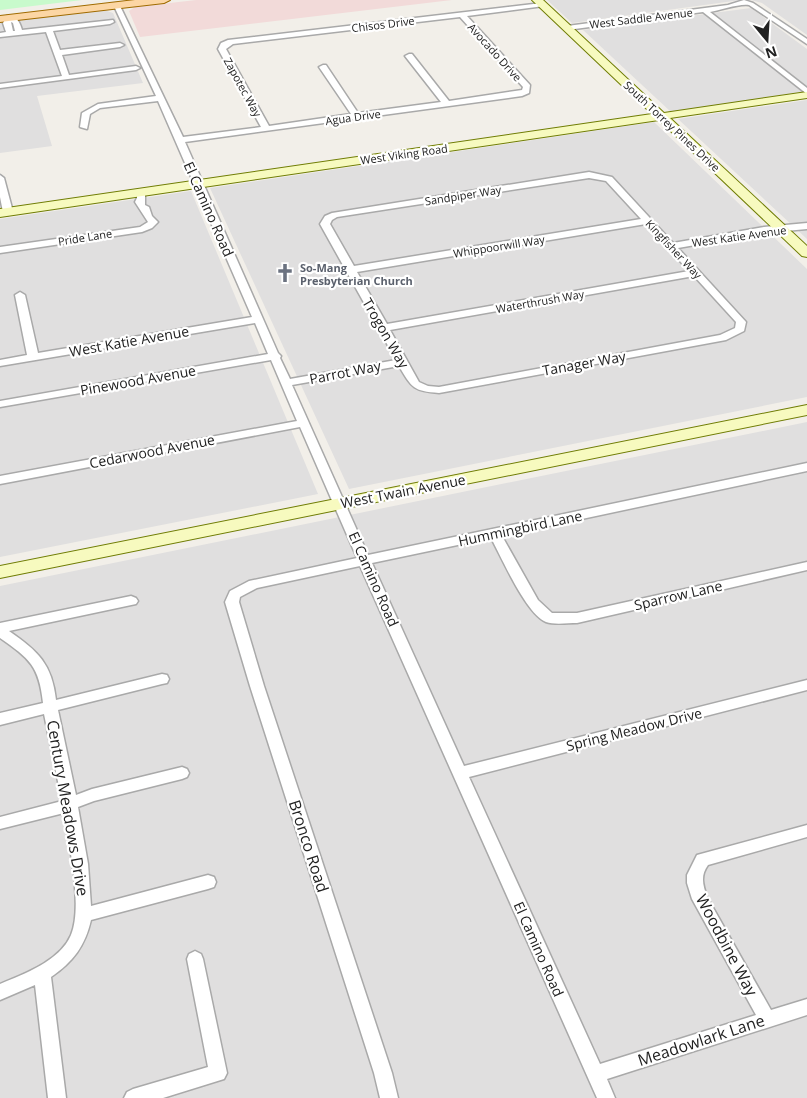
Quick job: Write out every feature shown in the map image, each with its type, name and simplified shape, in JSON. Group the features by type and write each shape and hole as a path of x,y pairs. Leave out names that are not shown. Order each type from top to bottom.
{"main road":[{"path":"3,17 76,10 138,0"},
{"path":"3,17 103,2 164,0"},
{"path":"76,10 103,2"}],"street":[{"name":"Chisos Drive","path":"224,45 231,42 462,15 539,2"},
{"name":"South Torrey Pines Drive","path":"539,2 807,253"},
{"name":"West Saddle Avenue","path":"567,28 738,6 744,2 756,6 807,42"},
{"name":"El Camino Road","path":"118,3 606,1098"},
{"path":"704,10 807,93"},
{"name":"Avocado Drive","path":"462,15 527,87 526,91"},
{"path":"3,17 16,22 19,33"},
{"path":"3,17 10,34"},
{"path":"0,35 110,22"},
{"path":"49,30 66,77"},
{"path":"57,53 120,45"},
{"name":"Zapotec Way","path":"224,45 222,49 266,128"},
{"path":"409,56 447,104"},
{"path":"323,67 356,116"},
{"path":"0,86 136,68"},
{"name":"Agua Drive","path":"180,140 519,94 526,91"},
{"name":"West Viking Road","path":"4,212 141,196 198,184 807,93"},
{"path":"84,127 86,114 98,106 160,98"},
{"name":"Sandpiper Way","path":"328,218 336,214 589,175 600,176"},
{"name":"Kingfisher Way","path":"600,176 609,179 697,273 741,322 740,329"},
{"path":"0,178 4,212"},
{"name":"Pride Lane","path":"0,250 142,229 153,222 148,217 146,209 141,207 139,202 141,196"},
{"name":"Trogon Way","path":"328,218 325,224 382,328 415,384 426,389"},
{"name":"Whippoorwill Way","path":"350,270 648,221"},
{"name":"West Katie Avenue","path":"672,246 807,226"},
{"name":"Waterthrush Way","path":"382,328 697,273"},
{"path":"20,295 33,358"},
{"name":"West Katie Avenue","path":"0,363 258,319"},
{"name":"Tanager Way","path":"426,389 440,390 722,338 740,329"},
{"name":"Pinewood Avenue","path":"0,404 276,356"},
{"name":"Parrot Way","path":"288,383 402,362"},
{"name":"West Twain Avenue","path":"0,572 807,410"},
{"name":"Cedarwood Avenue","path":"0,480 305,423"},
{"name":"Hummingbird Lane","path":"235,594 254,584 807,467"},
{"name":"Sparrow Lane","path":"494,533 533,603 549,618 578,618 807,566"},
{"name":"Bronco Road","path":"235,594 232,602 254,677 383,1073 389,1098"},
{"path":"0,630 131,601"},
{"name":"Century Meadows Drive","path":"0,630 30,652 44,673 70,804 84,894 84,915 80,936 67,955 42,973 0,992"},
{"path":"0,719 162,679"},
{"name":"Spring Meadow Drive","path":"460,773 807,685"},
{"path":"0,823 92,796 182,773"},
{"name":"Woodbine Way","path":"767,1020 700,898 694,879 696,870 703,860 807,831"},
{"path":"84,915 208,882"},
{"path":"133,1098 218,1074 195,959"},
{"path":"42,973 57,1098"},
{"name":"Meadowlark Lane","path":"596,1074 807,1007"}],"shaded area":[{"path":"196,0 452,0 140,37 129,11 135,7"},
{"path":"547,0 741,0 572,23"},
{"path":"751,0 807,0 807,35 762,3"},
{"path":"751,8 807,49 807,91 671,112 583,30"},
{"path":"104,10 113,13 143,83 37,96 52,146 0,153 0,22"},
{"path":"807,100 807,239 678,119"},
{"path":"654,122 807,269 807,397 349,489 210,188"},
{"path":"191,191 318,494 0,557 0,219"},
{"path":"807,422 807,1098 0,1098 0,586"}],"green space":[{"path":"0,0 82,0 0,10"}],"place":[{"name":"So-Mang Presbyterian Church","path":"285,273"}]}
